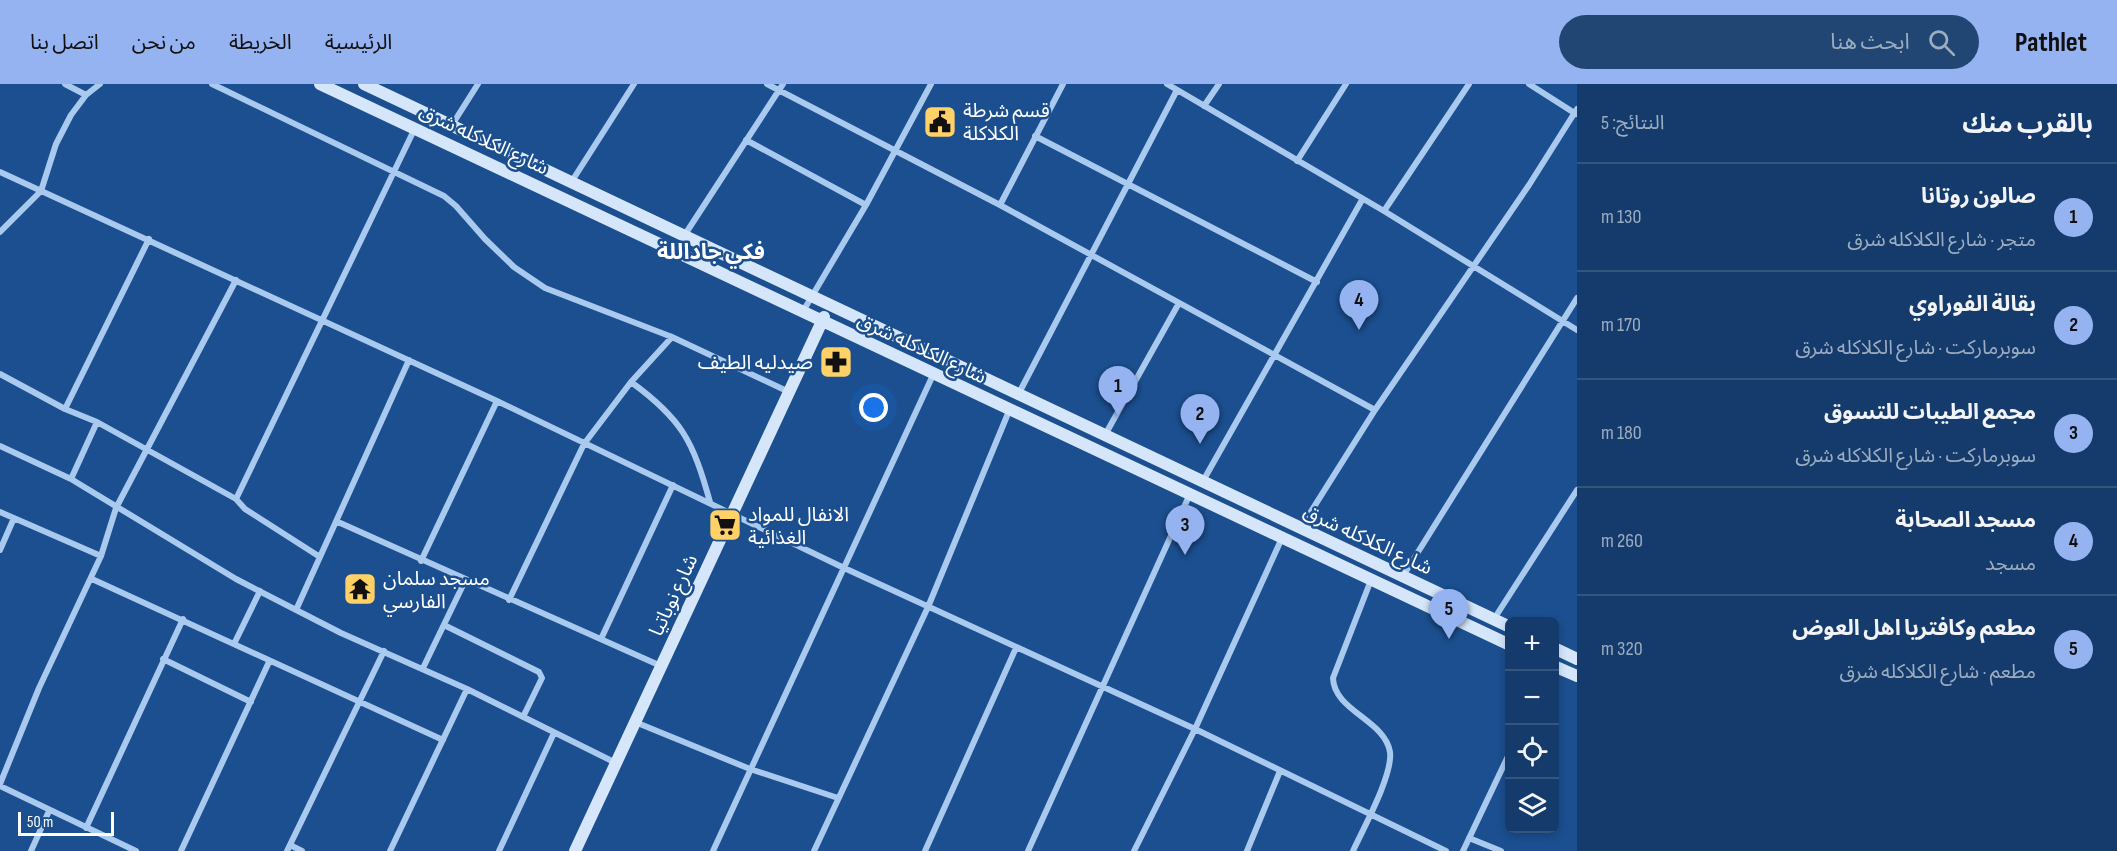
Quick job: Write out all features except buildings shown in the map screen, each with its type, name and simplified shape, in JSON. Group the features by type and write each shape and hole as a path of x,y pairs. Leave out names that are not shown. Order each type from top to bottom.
{"street":[{"path":"65,84 86,95"},
{"path":"0,232 41,191 56,144 71,115 86,95 100,84"},
{"path":"212,84 444,196 514,267 545,288 672,337 789,392"},
{"name":"شارع الكلاكله شرق","path":"320,84 563,196 802,313 1505,643"},
{"name":"شارع الكلاكله شرق","path":"364,84 1505,625"},
{"path":"452,125 478,84"},
{"path":"572,181 634,84"},
{"path":"767,84 781,87 1375,410"},
{"path":"802,313 866,205 931,84"},
{"path":"1000,205 1062,84"},
{"path":"1167,84 1384,211 1577,330"},
{"path":"1204,106 1219,84"},
{"path":"1297,161 1346,84"},
{"path":"1384,211 1469,84"},
{"path":"1300,529 1375,410 1529,185 1576,112 1529,84"},
{"path":"684,236 781,87"},
{"path":"1018,395 1177,90"},
{"path":"236,499 415,128"},
{"path":"1035,136 1317,282"},
{"path":"746,140 866,205"},
{"path":"0,172 497,401 842,567 1195,729 1446,851"},
{"path":"1202,483 1362,200"},
{"path":"65,409 149,239"},
{"path":"136,851 0,785 39,688 92,579 116,508 236,280"},
{"path":"1403,576 1577,298"},
{"path":"1104,436 1179,303"},
{"name":"شارع نوباتيا","path":"575,851 830,306"},
{"path":"509,600 584,444 631,382 672,337"},
{"path":"296,610 338,522 409,360"},
{"path":"0,374 65,409 97,422 236,499 245,510 320,557"},
{"path":"712,851 933,375"},
{"path":"631,382 662,405 674,418 700,467 710,502"},
{"path":"421,561 497,401"},
{"path":"814,851 928,607 1009,411"},
{"path":"70,479 97,422"},
{"path":"0,446 70,479 116,508 296,610 467,689 616,764"},
{"path":"601,639 673,485"},
{"path":"1493,620 1577,490"},
{"path":"1028,851 1189,496"},
{"path":"0,512 101,556"},
{"path":"0,550 14,518"},
{"path":"338,522 465,581 661,666"},
{"path":"1134,851 1195,729 1282,538"},
{"path":"92,579 183,619 358,704 443,741"},
{"path":"1353,851 1389,765 1390,751 1384,738 1335,692 1333,678 1371,579"},
{"path":"423,668 465,581"},
{"path":"234,644 260,591"},
{"path":"86,828 183,619"},
{"path":"444,625 539,672 542,678 523,717"},
{"path":"925,851 1016,648"},
{"path":"1559,650 1577,659"},
{"path":"302,851 289,848 384,651"},
{"path":"163,659 251,702"},
{"path":"181,851 269,662"},
{"path":"1559,668 1577,676"},
{"path":"390,851 467,689"},
{"path":"635,722 750,770 838,798"},
{"path":"499,851 554,733"},
{"path":"1463,851 1505,761"},
{"path":"1250,850 1280,771"},
{"path":"31,851 50,811"},
{"path":"1469,838 1501,851"}],"place":[{"name":"قسم شرطة الكلاكلة","path":"940,122"},
{"name":"مسجد الصحابة","path":"1359,330"},
{"name":"صيدليه الطيف","path":"836,362"},
{"name":"صالون روتانا","path":"1118,416"},
{"name":"بقالة الفوراوي","path":"1200,444"},
{"name":"الانفال للمواد الغذائية","path":"725,525"},
{"name":"مجمع الطيبات للتسوق","path":"1185,555"},
{"name":"مسجد سلمان الفارسي","path":"360,589"},
{"name":"مطعم وكافتريا اهل العوض","path":"1449,639"}],"district":[{"name":"فكي جاداللة","path":"711,251"}]}
